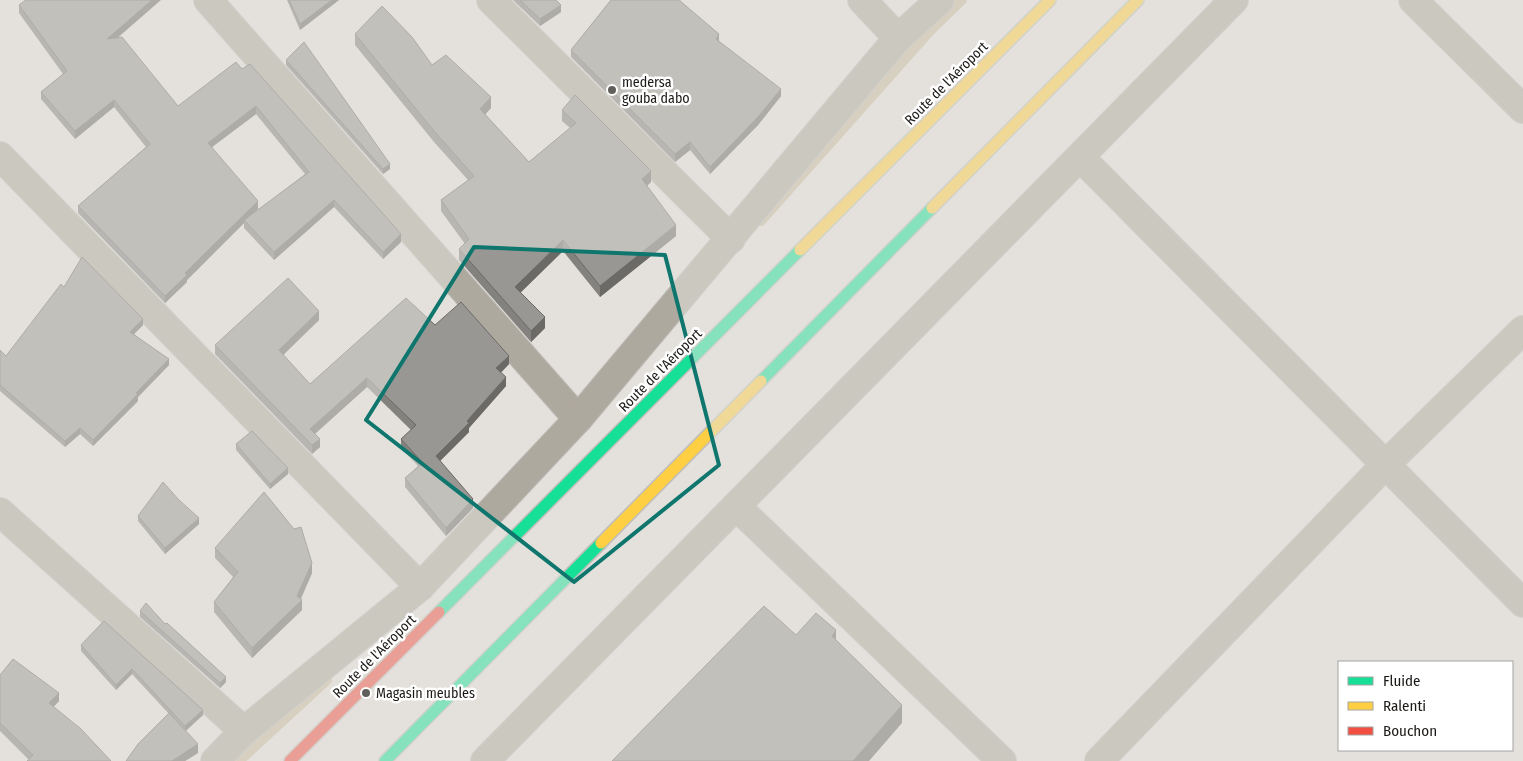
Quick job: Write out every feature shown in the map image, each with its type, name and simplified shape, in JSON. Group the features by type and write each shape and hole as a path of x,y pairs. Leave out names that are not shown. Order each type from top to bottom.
{"highway":[{"name":"Route de l'Aéroport","path":"290,761 1050,0"},
{"path":"385,761 1138,0"}],"street":[{"path":"208,0 578,420"},
{"path":"491,0 731,239"},
{"path":"862,0 898,38"},
{"path":"215,761 244,731 420,587 578,420 898,38 940,0"},
{"path":"485,761 1234,0"},
{"path":"1413,0 1523,110"},
{"path":"0,156 420,587"},
{"path":"1080,157 1523,603"},
{"path":"1099,761 1385,465 1523,330"},
{"path":"736,506 1002,761"},
{"path":"0,512 244,731"}],"highlighted area":[{"path":"474,247 665,255 719,465 574,582 366,420"}],"building":[{"path":"26,0 152,0 107,39 122,37 178,106 236,62 242,69 250,64 401,234 383,252 334,200 274,252 244,220 309,172 256,106 208,143 258,201 185,273 187,275 165,296 78,206 150,144 114,100 75,131 41,92 67,71 19,5"},
{"path":"289,0 332,0 300,24"},
{"path":"520,0 556,0 561,5 540,19"},
{"path":"611,0 679,0 719,34 716,39 781,89 758,117 710,167 690,142 675,154 571,50"},
{"path":"382,6 412,37 432,65 446,55 491,97 480,109 529,162 576,123 562,110 575,95 651,171 642,179 676,225 600,286 563,240 515,287 545,317 531,331 459,249 469,239 441,200 474,176 434,131 355,34"},
{"path":"304,42 390,164 383,169 286,60"},
{"path":"82,257 143,319 130,332 169,359 93,440 80,428 65,441 0,385 0,350 6,356 61,284 64,287"},
{"path":"288,278 319,311 279,350 310,384 406,298 435,325 461,302 509,356 496,368 506,377 467,421 469,423 436,456 473,499 446,528 405,478 423,463 401,439 416,425 367,378 310,429 320,439 312,445 215,345"},
{"path":"252,431 288,468 270,484 236,444"},
{"path":"163,482 199,518 165,548 138,516"},
{"path":"264,492 294,529 301,527 312,563 297,596 302,600 252,648 214,602 238,572 215,548"},
{"path":"146,603 165,624 167,623 226,677 220,683 140,611"},
{"path":"764,606 796,635 816,613 836,630 832,636 902,705 853,761 612,761"},
{"path":"104,621 203,710 185,726 132,669 116,685 81,645"},
{"path":"13,659 59,693 49,703 81,729 111,761 27,761 33,755 0,723 0,675"},
{"path":"169,713 198,744 172,761 126,761 138,744"}],"waterway":[{"path":"761,221 930,31 962,0"},
{"path":"239,761 327,680"}],"traffic: fast":[{"path":"761,381 932,208"},
{"path":"439,612 800,250"},
{"path":"385,761 601,543"}],"traffic: slow":[{"path":"800,250 1050,0"},
{"path":"932,208 1138,0"},
{"path":"601,543 761,381"}],"traffic: jam":[{"path":"290,761 439,612"}],"place":[{"name":"medersa gouba dabo","path":"612,90"},
{"name":"Magasin meubles","path":"366,693"}]}
